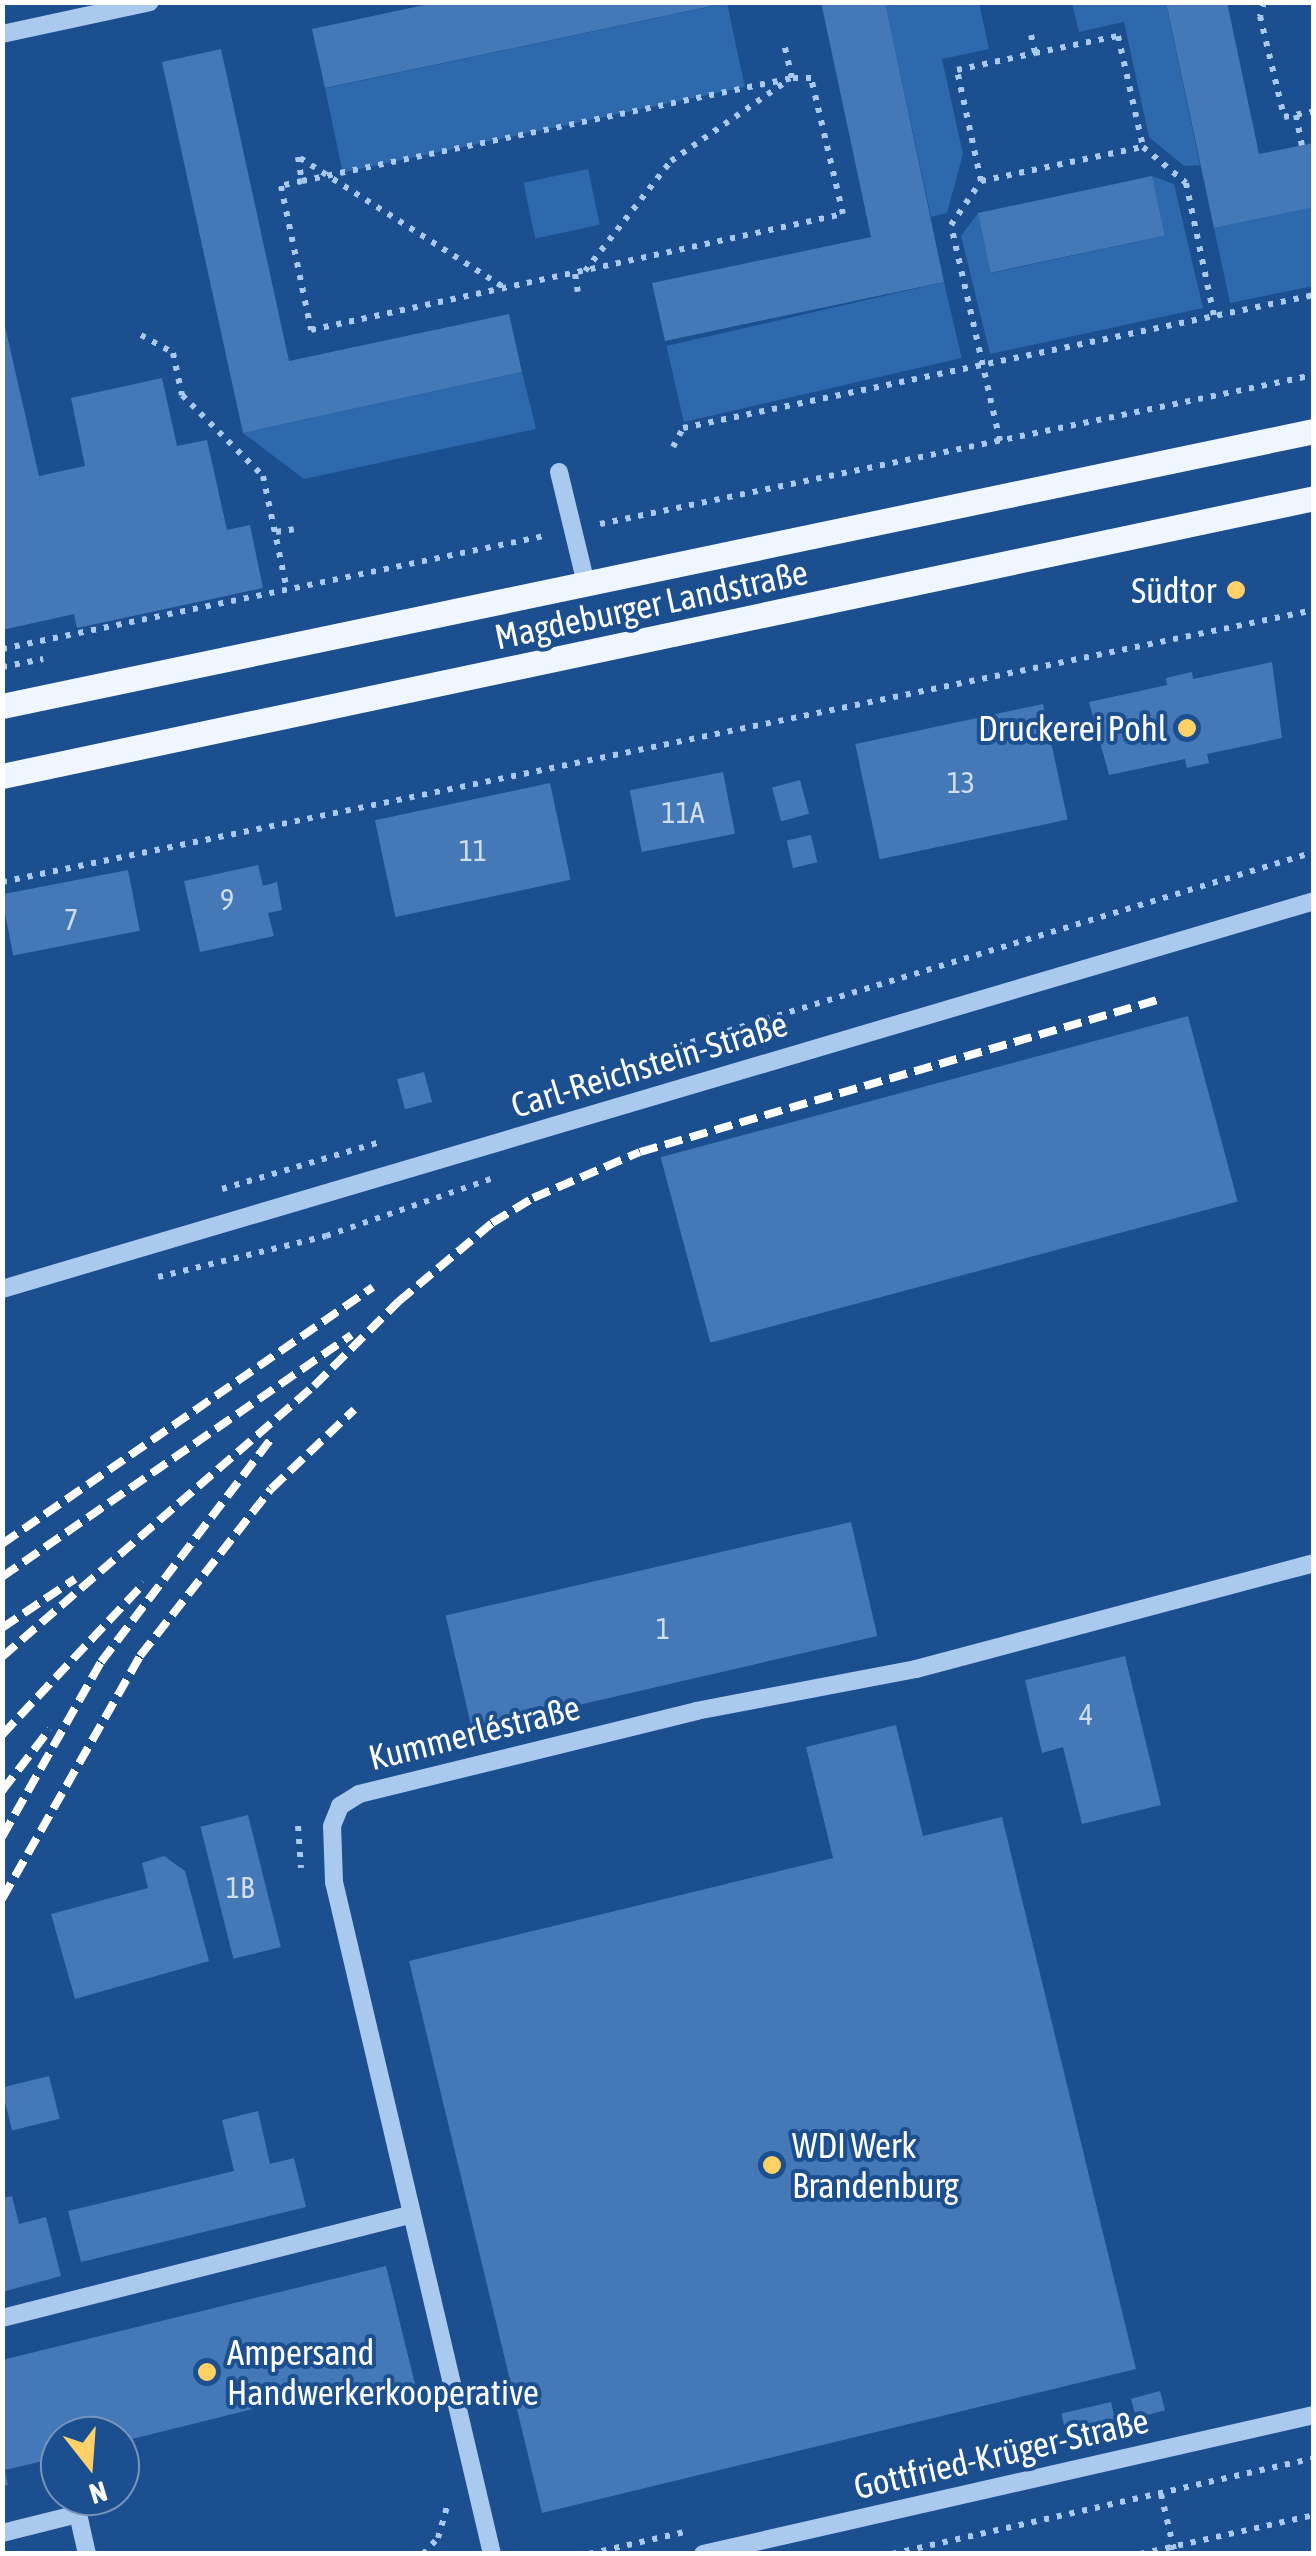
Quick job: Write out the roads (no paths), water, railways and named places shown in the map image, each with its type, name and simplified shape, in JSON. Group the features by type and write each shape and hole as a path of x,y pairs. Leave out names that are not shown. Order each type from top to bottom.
{"main road":[{"name":"Magdeburger Landstraße","path":"2,706 1314,431"},
{"name":"Magdeburger Landstraße","path":"2,776 1314,498"}],"street":[{"path":"2,34 150,2"},
{"path":"558,472 586,584"},
{"name":"Carl-Reichstein-Straße","path":"2,1289 1314,901"},
{"name":"Kummerléstraße","path":"492,2554 334,1882 332,1826 340,1806 358,1794 696,1711 916,1669 1314,1563"},
{"path":"2,2318 412,2214"},
{"name":"Gottfried-Krüger-Straße","path":"704,2554 1314,2415"},
{"path":"2,2533 78,2514 87,2554"}],"railway":[{"path":"2,1657 314,1386 398,1302 492,1223 533,1198 640,1152 1161,999"},
{"path":"2,1544 373,1287"},
{"path":"2,1577 351,1335"},
{"path":"2,1899 140,1656 271,1489 354,1410"},
{"path":"2,1837 101,1662 270,1440"},
{"path":"2,1628 75,1579"},
{"path":"2,1735 144,1583"},
{"path":"2,1791 50,1729"}],"place":[{"name":"Südtor","path":"1236,590"},
{"name":"Druckerei Pohl","path":"1187,728"},
{"name":"WDI Werk Brandenburg","path":"772,2165"},
{"name":"Ampersand Handwerkerkooperative","path":"207,2372"}]}
